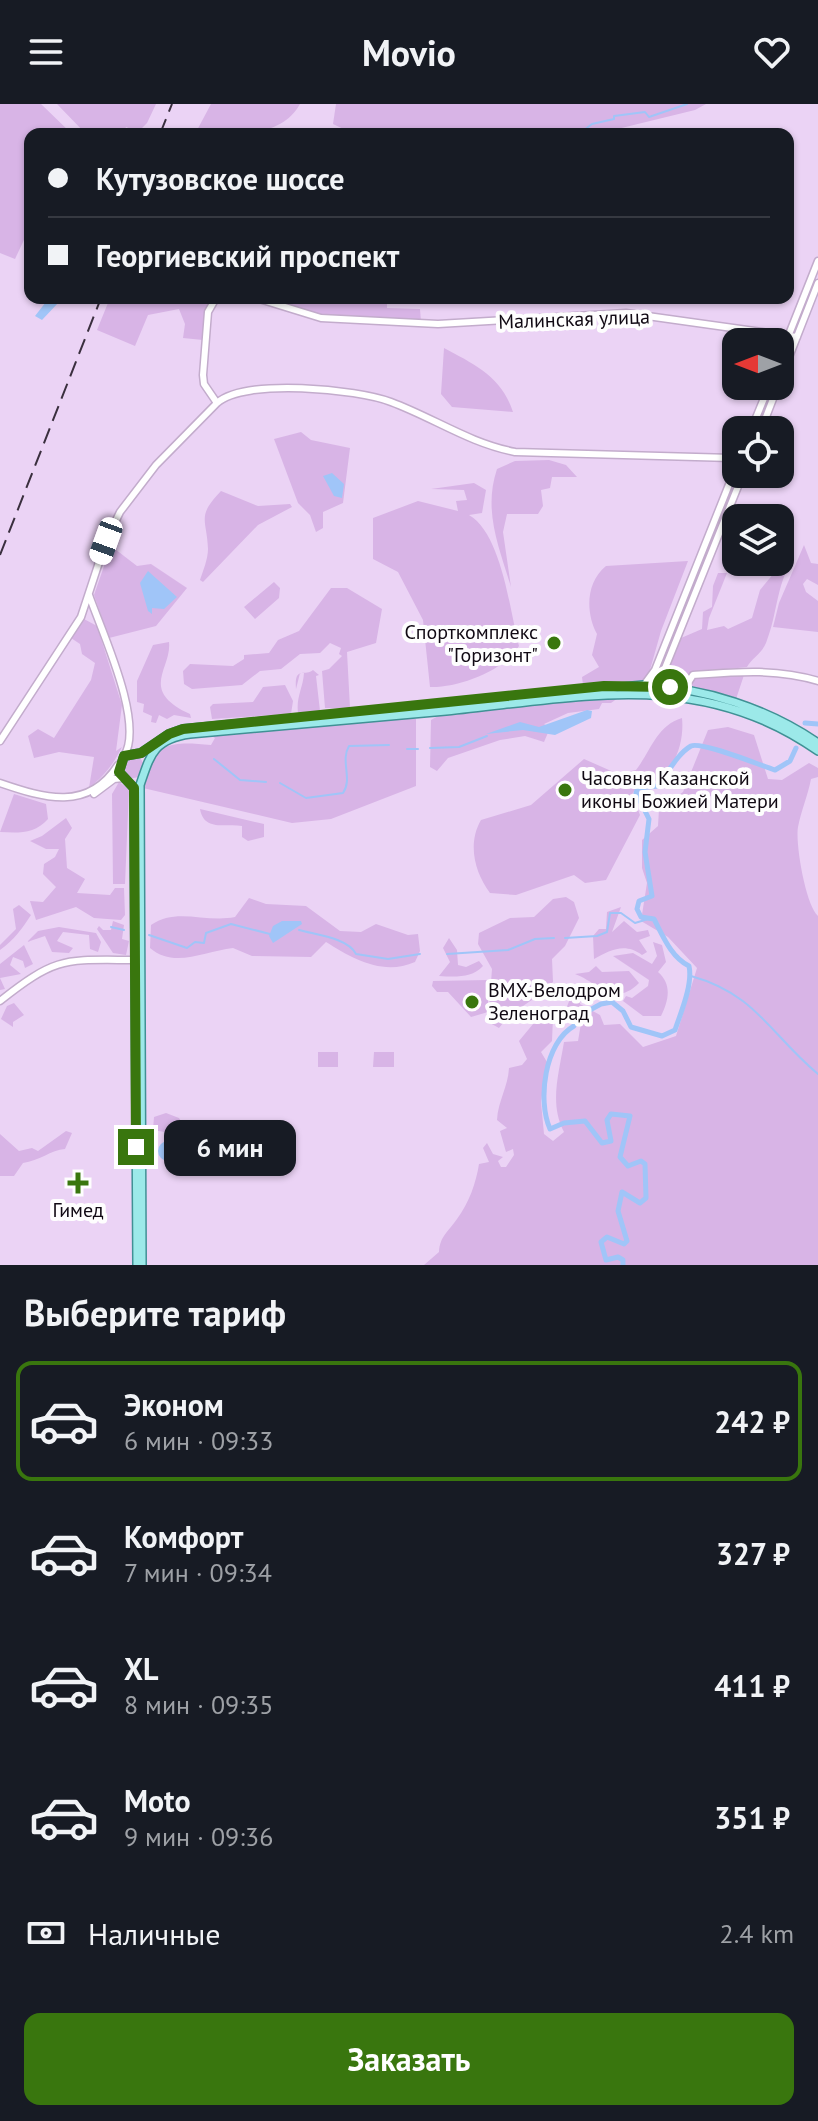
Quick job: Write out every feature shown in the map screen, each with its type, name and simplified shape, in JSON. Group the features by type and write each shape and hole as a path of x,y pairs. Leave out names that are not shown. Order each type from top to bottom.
{"main road":[{"path":"140,1265 140,785 153,752 183,735 644,685 684,689 775,718 818,743"},
{"path":"138,922 134,788 118,765 132,753 183,729 610,689 712,699 768,723 818,751"},
{"path":"132,753 146,764"},
{"path":"125,779 136,781 144,774"}],"street":[{"path":"794,333 818,261"},
{"path":"794,334 818,283"},
{"path":"212,304 208,312 203,375 204,384 217,403"},
{"name":"Малинская улица","path":"276,304 321,318 438,324 626,313 722,328"},
{"path":"0,741 81,617 106,541 137,486 217,403 237,392 266,387 373,397 403,407 483,445 515,452 722,457"},
{"path":"644,685 656,669 728,488"},
{"path":"665,686 661,678 737,488"},
{"path":"89,594 124,697 132,753"},
{"path":"81,617 89,616 99,624"},
{"path":"684,689 693,675 718,673 785,673 818,681"},
{"path":"48,798 85,796 111,776 118,765"},
{"path":"0,783 48,798 83,800 114,779 125,779"},
{"path":"0,1001 40,971 57,963 138,960"}],"shaded area":[{"path":"0,104 41,104 66,128 24,128 24,240 15,259 0,253"},
{"path":"57,104 156,104 142,128 80,128"},
{"path":"211,104 300,104 291,116 270,128 198,128"},
{"path":"336,104 706,104 695,110 622,128 341,128 333,124"},
{"path":"108,304 210,304 203,340 183,338 185,324 179,309 148,315 135,346 97,330"},
{"path":"282,304 387,304 387,308 420,309 421,322 309,313"},
{"path":"444,348 486,373 502,389 513,412 452,407 441,394"},
{"path":"301,432 311,440 350,448 343,503 323,512 323,528 316,532 310,515 298,503 274,439"},
{"path":"549,460 566,465 577,477 552,477 550,488 541,490 543,506 538,514 507,514 503,532 511,587 492,514 497,469 515,461"},
{"path":"474,483 486,490 482,513 469,515 480,525 497,556 519,646 503,663 479,676 454,685 430,687 423,620 398,572 373,559 373,518 418,501 458,511 456,501 467,500 464,490 431,489"},
{"path":"730,488 735,488 728,504 724,504"},
{"path":"221,491 258,506 290,504 292,507 258,525 203,582 200,580 208,549 205,518 208,507"},
{"path":"722,508 722,520 679,630 654,683"},
{"path":"804,545 811,563 818,564 818,585 807,579 803,584 806,592 818,601 818,632 773,627 779,603 791,576 794,576"},
{"path":"111,546 137,566 151,564 187,588 156,626 109,638 94,595"},
{"path":"688,561 661,631 648,677 642,681 583,685 582,677 599,667 592,655 597,634 589,608 591,590 599,573 606,566"},
{"path":"718,573 726,576 707,630 724,626 728,629 752,618 760,590 772,576 785,576 766,643 747,667 690,673 679,685 665,684 663,678 681,638 702,629 703,612 712,607 713,586"},
{"path":"274,582 280,588 279,598 255,619 244,607"},
{"path":"331,588 347,588 382,609 376,643 347,652 350,708 325,708 322,671 329,669 342,656 339,654 341,648 330,643 320,653 300,654 281,669 260,671 242,685 192,689 184,684 183,671 190,664 233,666 244,659 244,655 269,653 278,640 299,631"},
{"path":"84,619 97,626 122,705 116,751 122,747 100,779 89,788 94,757 59,752 34,758 28,736 38,729 54,738 91,680 95,663 82,654 80,644 71,638"},
{"path":"169,642 161,688 174,705 190,714 191,718 174,715 167,719 159,715 156,723 151,722 152,716 143,712 144,704 137,702 137,681 153,645"},
{"path":"313,670 319,675 316,676 320,711 298,713 302,673"},
{"path":"744,675 736,699 689,686 692,678"},
{"path":"285,685 293,701 291,714 212,719 210,707 213,704 253,702 263,687"},
{"path":"622,695 611,703 602,703 599,709 568,713 544,724 550,728 544,742 525,736 500,740 448,758 437,771 430,767 431,720 438,716"},
{"path":"682,718 681,741 673,763 658,779 637,787 632,794 640,815 606,880 585,883 574,875 516,895 490,893 480,877 475,858 474,839 481,820 531,805 584,759 618,774 636,770 660,733"},
{"path":"416,719 416,786 331,819 292,823 143,788 151,761 165,747 174,744 211,745 215,738 210,735"},
{"path":"728,727 754,735 768,779 782,780 809,763 818,768 818,777 811,779 798,835 806,888 818,916 818,1265 424,1265 439,1252 443,1238 465,1206 479,1164 489,1162 483,1148 487,1143 493,1154 503,1157 498,1161 501,1167 506,1167 514,1155 513,1149 506,1152 500,1131 507,1128 497,1120 498,1113 509,1068 522,1065 527,1059 519,1041 538,1018 553,1017 552,1041 541,1052 547,1062 541,1102 544,1134 553,1141 564,1132 556,1099 564,1042 578,1041 581,1023 566,1009 572,994 582,993 580,1004 600,1015 604,1025 620,1024 643,1047 676,1036 697,968 668,937 641,921 647,883 642,868 642,840 658,826 659,809 683,792 708,730"},
{"path":"133,756 141,759 144,767 141,775 133,778 125,775 122,767 125,759"},
{"path":"119,782 129,789 125,884 113,884 112,794"},
{"path":"14,794 46,804 48,819 32,830 0,832"},
{"path":"200,809 264,824 264,837 248,841 242,837 242,826 211,824 202,816"},
{"path":"66,818 72,828 65,839 67,868 85,879 77,893 110,895 115,888 124,888 125,915 121,920 94,918 76,907 36,920 30,901 43,902 56,887 43,874 44,864 55,857 59,849 46,849 30,841"},
{"path":"566,897 574,902 579,918 565,946 552,959 553,982 499,1028 488,1022 492,969 478,944 479,933 510,918 534,917 553,899"},
{"path":"249,898 266,904 306,906 340,931 361,932 376,924 408,935 418,934 420,951 415,962 391,967 369,964 326,942 311,957 252,956 233,948 179,958 159,954 150,948 151,925 170,917 235,917"},
{"path":"19,905 31,915 0,950 0,945 16,929 13,909"},
{"path":"621,907 612,932 624,921 637,932 648,930 650,936 639,940 647,952 642,955 624,948 594,959 593,936 599,929 606,929 607,912"},
{"path":"113,921 124,925 122,939 129,941 126,955 113,953 97,929 99,926 103,930 111,930"},
{"path":"59,927 96,933 101,942 98,952 90,949 89,935 63,932 57,941 73,948 69,953 52,952 45,936 27,942 38,931"},
{"path":"449,938 457,950 458,965 466,967 479,961 483,966 469,975 439,976 450,962 443,948"},
{"path":"653,942 662,945 666,962 658,972 666,982 667,998 661,1016 643,1016 623,1001 626,996 632,998 648,986 649,980 613,956 633,953 652,964 657,956"},
{"path":"24,945 33,964 25,968 23,961 13,957 10,965 21,974 0,978 0,964"},
{"path":"596,966 602,972 629,971 639,983 630,990 614,994 575,974 589,972"},
{"name":"BMX-Велодром Зеленоград","path":"488,980 488,1012 471,1017 448,992 437,992 432,986 433,981"},
{"path":"14,1003 24,1015 13,1022 13,1027 1,1019 7,1006"},
{"path":"318,1052 338,1052 338,1067 318,1067"},
{"path":"374,1052 394,1052 394,1067 373,1067"},
{"path":"166,1113 179,1118 185,1128 176,1134 153,1130 154,1117"},
{"path":"66,1131 72,1133 65,1149 23,1163 14,1176 0,1176 0,1134 19,1151 32,1148 38,1151"}],"water":[{"path":"44,304 57,304 42,320 35,316"},
{"path":"332,473 344,484 342,498 334,496 323,476"},
{"path":"148,571 177,597 164,609 152,608 152,614 148,611 140,583"},
{"path":"587,710 592,711 591,718 555,735 523,730 486,734 520,722 539,727"},
{"path":"282,921 301,921 302,924 273,943 269,936 273,926"},
{"path":"164,1141 172,1141 178,1151 172,1161 164,1161 158,1155 158,1147"}],"waterway":[{"path":"587,128 614,119 614,116 645,112 649,117 687,104"},
{"path":"805,723 818,724"},
{"path":"430,748 459,747 487,736"},
{"path":"280,783 306,798 343,793 347,782 349,746 389,745"},
{"path":"623,1265 623,1260 618,1257 606,1260 601,1242 607,1237 624,1244 627,1241 618,1211 622,1192 640,1203 646,1198 645,1164 641,1161 628,1166 620,1157 630,1116 611,1114 607,1120 611,1141 602,1143 585,1121 564,1123 550,1129 544,1088 550,1058 564,1034 574,1026 575,1018 601,1004 612,1002 623,1011 631,1027 662,1036 675,1030 683,1007 689,966 672,952 654,919 641,917 637,909 639,901 652,896 645,852 649,819 636,793 638,788 658,786 677,759 691,746 718,750 775,770 790,761 796,748"},
{"path":"407,749 418,749"},
{"path":"214,759 240,780 266,782"},
{"path":"565,938 597,936 607,932 610,913 621,913 635,923 648,919"},
{"path":"149,935 187,948 195,942 204,943 206,933 231,924 270,934"},
{"path":"111,927 124,930"},
{"path":"299,930 339,941 356,954 388,959 420,954"},
{"path":"447,954 508,950 535,939 554,938"},
{"path":"691,976 732,993 747,1004 818,1074"}],"railway":[{"path":"162,128 172,104"},
{"path":"0,555 99,304"}],"place":[{"name":"Спорткомплекс \"Горизонт\"","path":"554,643"},
{"name":"Часовня Казанской иконы Божией Матери","path":"565,790"},
{"name":"BMX-Велодром Зеленоград","path":"472,1002"},
{"name":"Гимед","path":"78,1183"}],"route":[{"path":"136,1147 134,788 119,772 118,765 124,756 139,754 169,734 183,729 604,686 670,687"}]}
